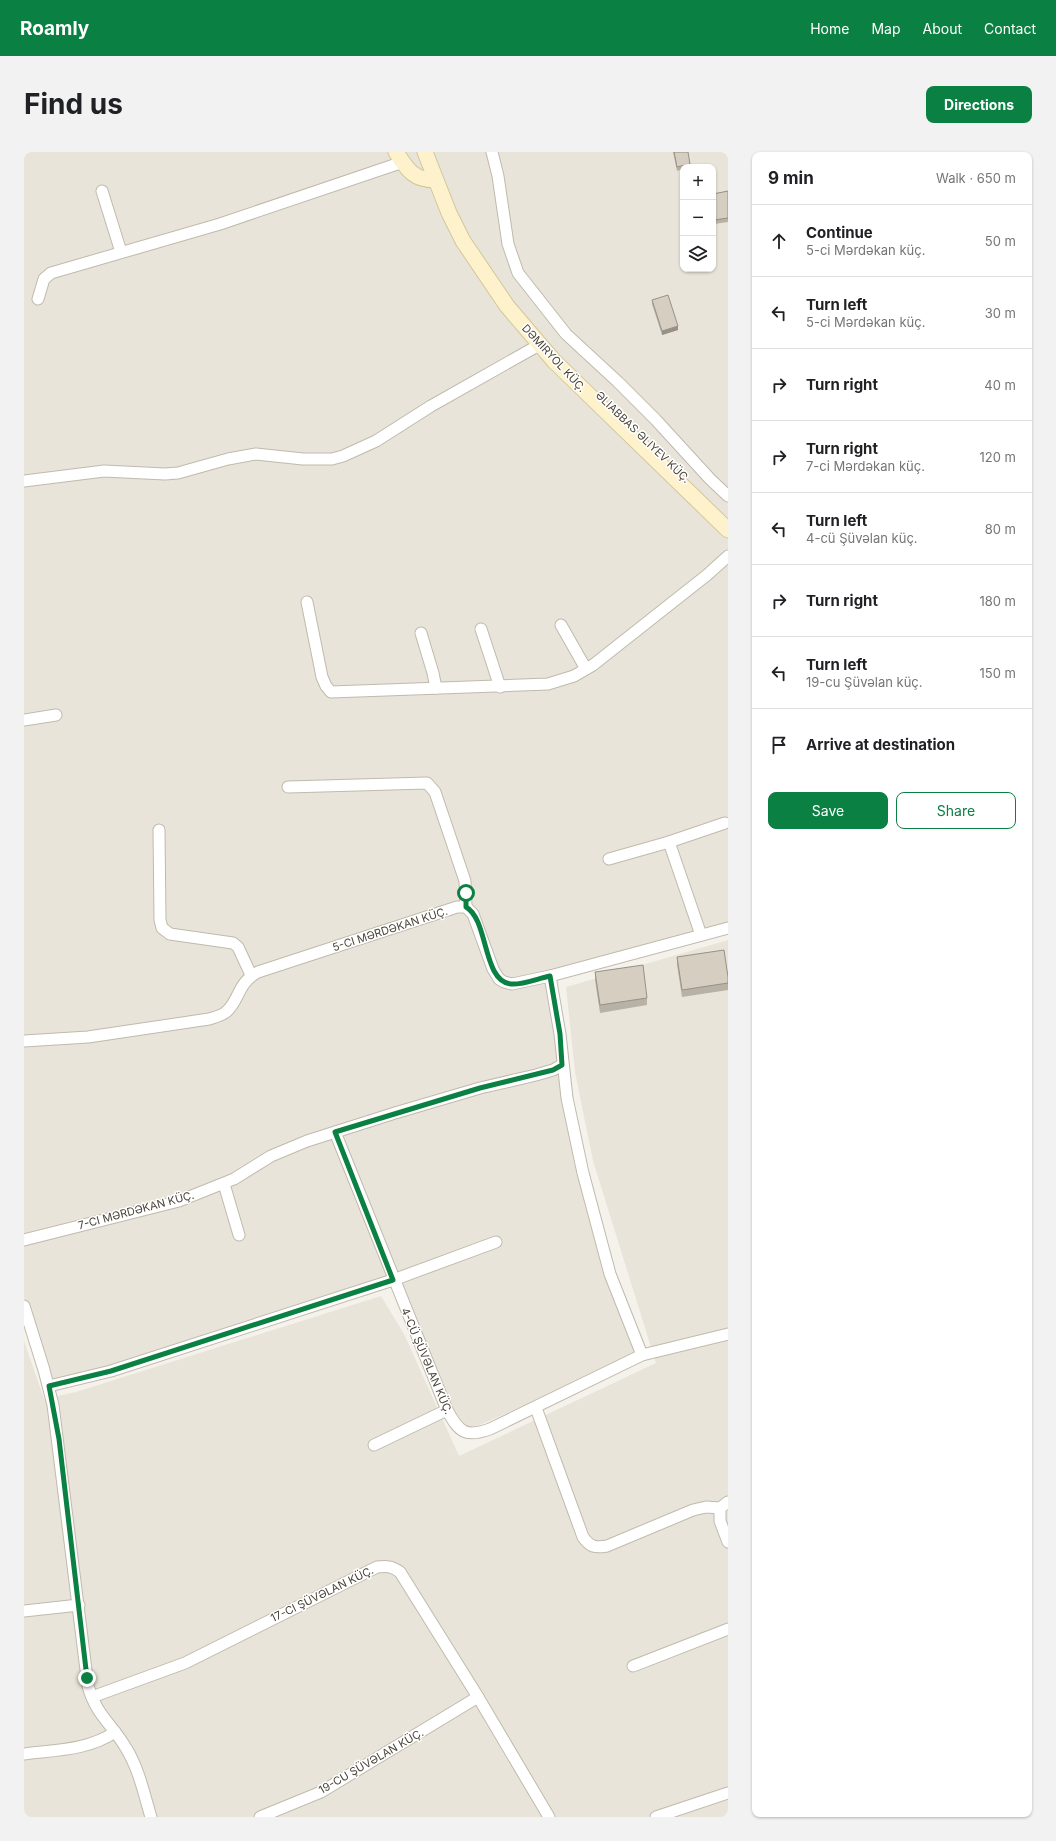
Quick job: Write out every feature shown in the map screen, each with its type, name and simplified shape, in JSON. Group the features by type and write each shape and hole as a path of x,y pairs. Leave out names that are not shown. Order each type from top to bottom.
{"main road":[{"name":"DƏMIRYOL KÜÇ.","path":"425,152 435,180 464,241 507,306 539,345 568,376 728,530"},
{"name":"ƏLIABBAS ƏLIYEV KÜÇ.","path":"433,152 443,179 470,236 488,266 514,303 558,355 728,520"},
{"path":"399,157 414,175 420,178 435,180"}],"street":[{"path":"492,152 498,176 508,244 518,273 566,334 618,382 656,420 710,479 728,496"},
{"path":"38,299 44,279 51,273 220,224 399,157"},
{"path":"102,191 121,252"},
{"path":"24,481 104,471 165,474 178,473 256,454 303,459 332,459 343,456 376,441 431,406 539,345"},
{"path":"306,602 322,677 326,686 331,692 500,687 548,684 574,676 586,669 708,574 728,556"},
{"path":"561,625 586,669"},
{"path":"481,629 500,687"},
{"path":"421,633 436,688"},
{"path":"24,720 56,715"},
{"path":"288,787 427,783 435,792 465,881 466,907 471,910 476,920 493,969 499,979 504,982 512,984 550,976 728,928"},
{"path":"609,859 669,842 725,822"},
{"path":"24,1036 24,1041 88,1037 209,1019 220,1016 230,1008 242,985 251,975 238,947 228,941 170,934 162,928 160,920 159,830"},
{"path":"669,842 701,935"},
{"name":"5-CI MƏRDƏKAN KÜÇ.","path":"251,975 454,908 466,907"},
{"path":"550,976 560,1034 562,1065 574,1131 599,1236 610,1274 642,1355"},
{"name":"7-CI MƏRDƏKAN KÜÇ.","path":"24,1240 179,1201 224,1184 281,1151 335,1132 480,1088 553,1070 562,1065"},
{"name":"4-CÜ ŞÜVƏLAN KÜÇ.","path":"335,1132 393,1280 447,1410 456,1426 463,1432 470,1434 490,1429 536,1408 642,1355 728,1334"},
{"path":"224,1184 239,1235"},
{"path":"49,1386 111,1371 393,1280 496,1242"},
{"path":"24,1306 49,1386 59,1439 80,1605 87,1678 92,1697 100,1714 115,1732 130,1756 151,1817"},
{"path":"536,1408 583,1537 588,1545 597,1548 607,1546 693,1510 724,1505 720,1521 728,1542"},
{"path":"374,1445 447,1410"},
{"name":"17-CI ŞÜVƏLAN KÜÇ.","path":"92,1697 185,1663 376,1567 394,1567 400,1572 478,1697 550,1817"},
{"path":"24,1611 80,1605"},
{"path":"633,1666 728,1629"},
{"name":"19-CU ŞÜVƏLAN KÜÇ.","path":"260,1817 321,1792 478,1697"},
{"path":"24,1754 82,1746 105,1739 115,1732"},
{"path":"656,1817 728,1793"}],"shaded area":[{"path":"24,152 728,152 728,926 551,976 583,1173 642,1355 463,1432 393,1280 49,1386 24,1297"},
{"path":"728,940 728,1817 24,1817 24,1341 44,1399 76,1392 381,1296 404,1334 459,1456 656,1363 593,1161 575,1072 566,987"}],"building":[{"path":"674,152 688,152 690,164 680,164 680,166 677,167"},
{"path":"728,191 728,218 716,220 716,193"},
{"path":"668,295 678,326 662,331 652,300"},
{"path":"724,950 728,983 682,990 677,957"},
{"path":"643,965 647,998 600,1005 595,972"}],"route":[{"path":"87,1678 80,1605 59,1439 49,1386 111,1371 393,1280 335,1132 480,1088 553,1070 562,1065 560,1034 550,976 512,984 499,979 493,969 476,920 471,910 466,907 466,893"}]}
